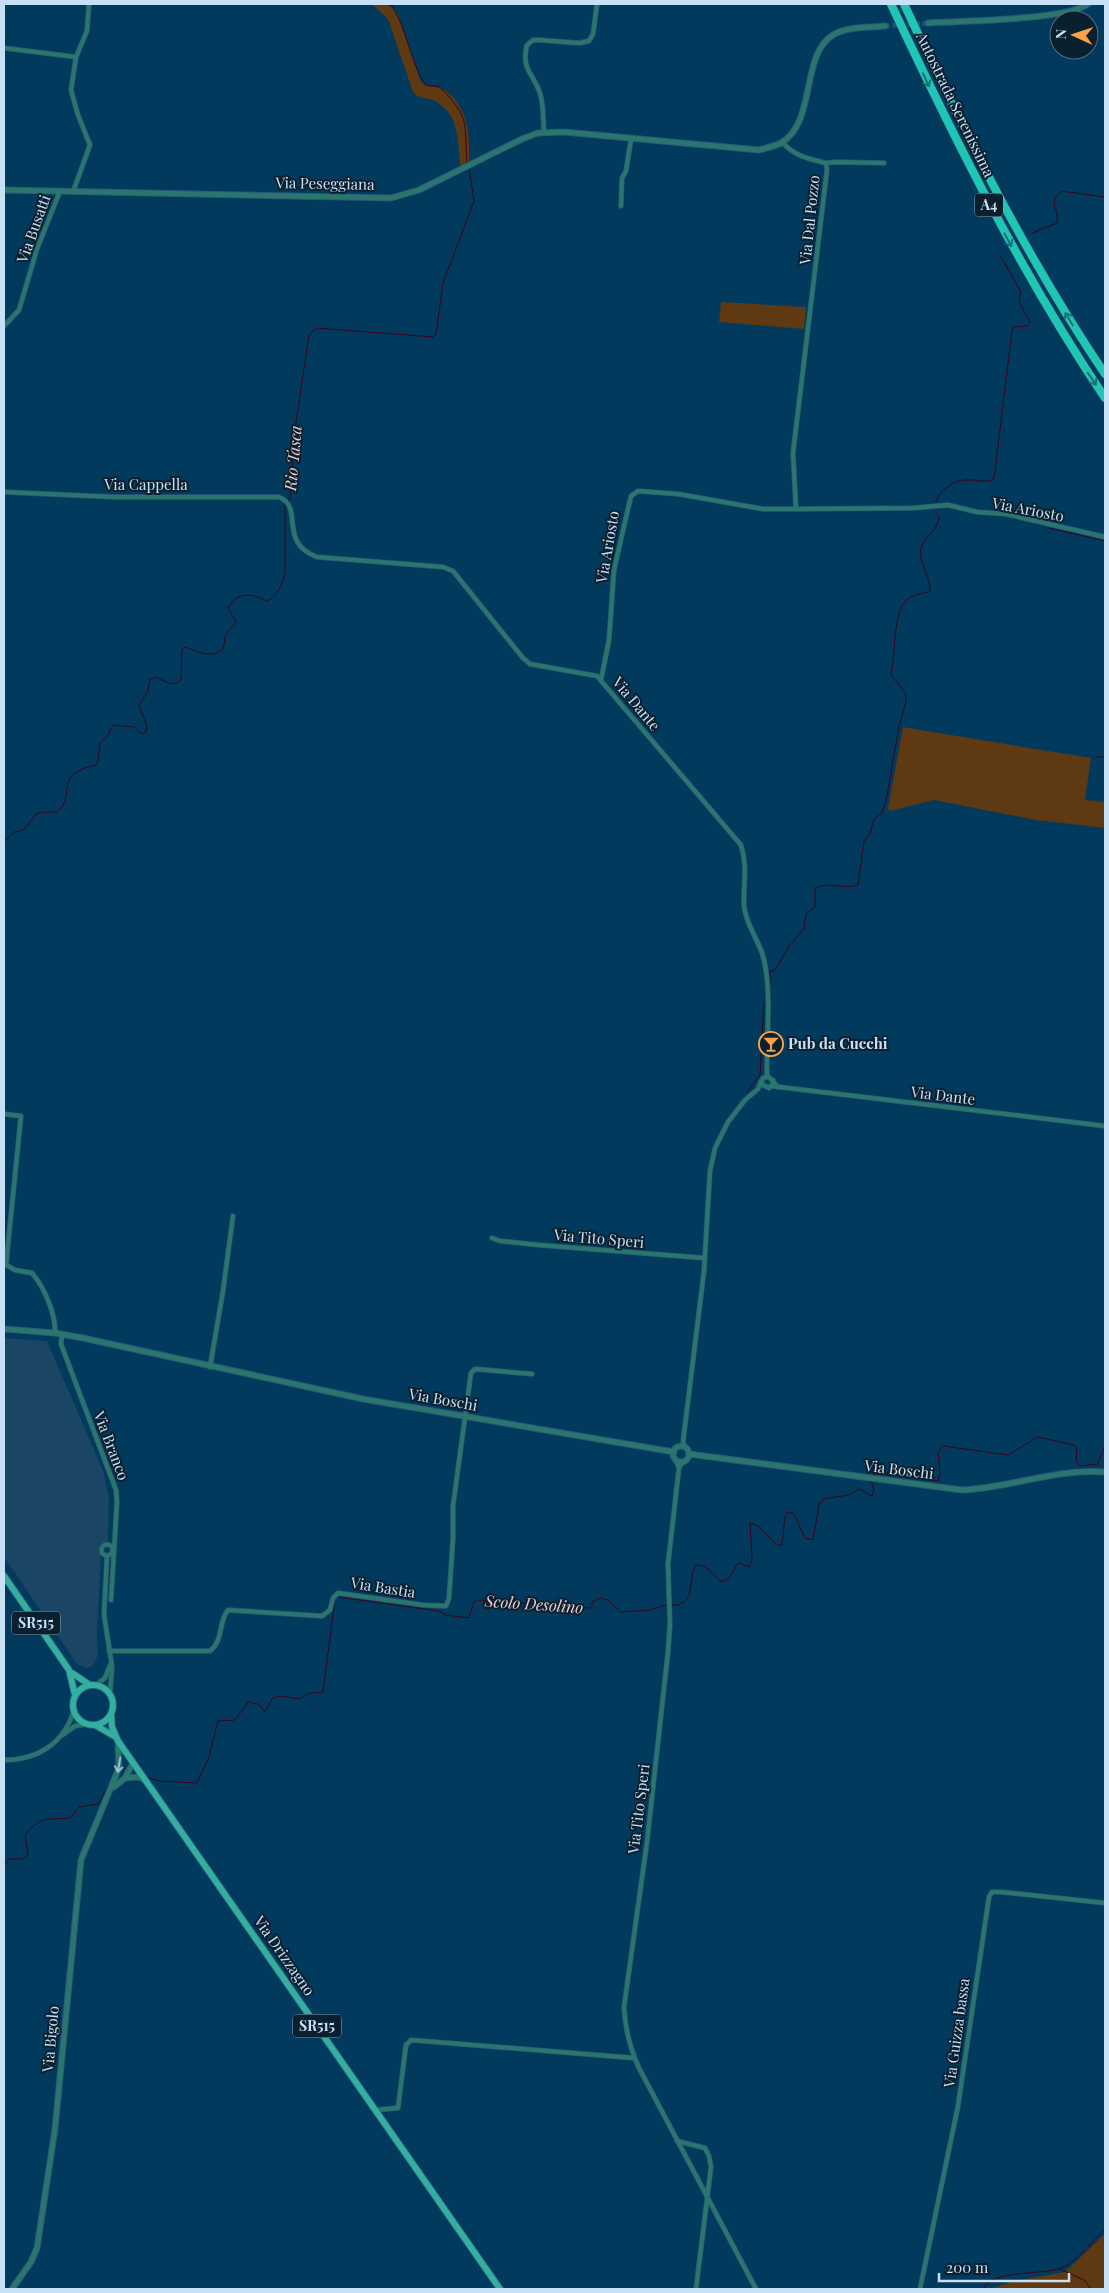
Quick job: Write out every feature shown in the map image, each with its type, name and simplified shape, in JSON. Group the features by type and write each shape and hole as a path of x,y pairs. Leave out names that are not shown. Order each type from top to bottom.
{"highway":[{"name":"Autostrada Serenissima","path":"891,4 972,172 1012,247 1076,355 1105,398"},
{"name":"Autostrada Serenissima","path":"904,4 988,177 1029,252 1105,374"}],"main road":[{"name":"SR515","path":"4,1576 69,1670"},
{"path":"69,1670 82,1682 93,1685 110,1694 113,1707 111,1714 102,1723 95,1725 87,1724 76,1716 74,1710 75,1695 69,1670"},
{"path":"75,1695 84,1686 93,1685"},
{"name":"Via Drizzagno","path":"111,1714 116,1739"},
{"name":"Via Drizzagno","path":"95,1725 116,1739 500,2289"}],"street":[{"path":"72,192 90,145 78,115 71,90 76,57 87,31 90,4"},
{"path":"544,133 540,92 529,75 525,55 527,45 533,40 579,43 589,41 593,34 597,4"},
{"path":"928,23 999,19 1067,12 1080,9 1088,4"},
{"path":"782,142 795,127 804,108 817,55 824,43 831,36 847,29 885,26"},
{"path":"4,48 76,57"},
{"name":"Via Peseggiana","path":"4,190 392,198 418,190 522,139 544,133 564,132 742,150 759,150 782,142"},
{"path":"621,206 622,178 626,171 631,138"},
{"name":"Via Dal Pozzo","path":"782,142 788,150 826,163 827,179 792,453 796,509"},
{"path":"826,163 884,163"},
{"name":"Via Busatti","path":"4,326 20,310 37,248 60,191"},
{"name":"Via Ariosto","path":"601,680 608,640 614,570 631,496 638,491 678,494 771,510 914,508 948,505 977,512 1006,514 1105,537"},
{"name":"Via Cappella","path":"4,492 114,497 276,496 285,500"},
{"name":"Via Dante","path":"285,500 290,506 294,537 305,552 317,556 443,567 453,571 530,664 597,676 741,845 746,859 744,907 747,919 764,958 767,975 767,1076"},
{"path":"684,1445 678,1447 674,1452 676,1460 683,1461 689,1454 684,1445 704,1258 708,1185 715,1148 728,1122 745,1100 758,1089 761,1081 767,1076 778,1087"},
{"path":"758,1089 771,1086 773,1080"},
{"path":"761,1081 766,1088"},
{"name":"Via Dante","path":"771,1086 1105,1126"},
{"path":"4,1114 21,1116 6,1265 15,1270 32,1273 43,1287 55,1333"},
{"path":"210,1367 233,1216"},
{"name":"Via Tito Speri","path":"492,1238 500,1241 539,1245 704,1258"},
{"name":"Via Boschi","path":"4,1329 62,1334 210,1367 464,1416 674,1452"},
{"name":"Via Branco","path":"62,1334 61,1344 116,1490 117,1502 111,1600"},
{"path":"464,1416 469,1380 475,1369 532,1374"},
{"name":"Via Bastia","path":"109,1651 210,1651 218,1641 223,1619 228,1610 322,1616 330,1610 332,1598 338,1593 423,1606 446,1606 449,1598 453,1506 464,1416"},
{"name":"Via Boschi","path":"689,1454 867,1479 962,1490 986,1489 1062,1473 1105,1472"},
{"name":"Via Tito Speri","path":"676,1460 679,1468"},
{"name":"Via Tito Speri","path":"683,1461 679,1468 669,1558 670,1608 668,1652 649,1823 624,2007 625,2024 634,2058 756,2289"},
{"path":"106,1556 104,1615 110,1660 110,1694"},
{"path":"93,1685 105,1678 110,1660"},
{"path":"57,1738 71,1719 74,1710"},
{"path":"4,1760 26,1759 36,1756 75,1726 87,1724"},
{"name":"Via Bigolo","path":"12,2289 31,2262 37,2248 52,2158 81,1860 90,1835 112,1789 120,1760 116,1739"},
{"name":"Via Bigolo","path":"112,1789 125,1778 133,1763"},
{"path":"125,1778 138,1776 144,1779"},
{"name":"Via Guizza bassa","path":"920,2289 958,2106 989,1897 992,1892 1001,1892 1105,1904"},
{"path":"375,2110 398,2108 406,2045 412,2040 634,2058"},
{"path":"678,2141 705,2148 709,2156 711,2168 696,2289"}],"shaded area":[{"path":"372,4 387,5 398,15 421,82 446,91 460,107 467,126 469,166 461,170 457,133 451,116 437,102 418,97 413,92 388,19"},
{"path":"721,302 806,307 804,329 719,322"},
{"path":"903,727 1091,758 1085,800 1105,802 1105,828 1036,820 934,800 889,811"},
{"path":"4,1338 47,1341 104,1473 109,1499 108,1540 101,1553 97,1636 98,1655 93,1666 86,1668 77,1664 4,1557"},
{"path":"1105,2234 1105,2289 990,2289 1014,2281 1065,2272"}],"waterway":[{"name":"Rio Tasca","path":"391,4 425,85 440,87 461,114 465,130 467,164"},
{"name":"Rio Tasca","path":"288,501 290,498 296,422 309,335 317,328 433,337 436,334 443,283 474,201 469,168"},
{"path":"1032,233 1057,223 1054,203 1061,191 1105,197"},
{"path":"936,502 940,494 948,486 961,480 988,481 994,479 1012,331 1014,327 1028,326 1030,322 1019,302 1021,292 1001,257"},
{"name":"Rio Tasca","path":"4,842 14,832 24,830 36,814 57,812 63,806 70,780 74,774 96,765 100,743 107,737 113,725 134,727 142,734 146,732 147,726 139,705 148,691 150,679 156,677 172,684 181,680 182,649 186,647 207,654 217,653 221,650 226,634 236,621 228,609 231,603 240,596 245,595 256,596 267,601 277,593 285,573 285,504"},
{"path":"770,1002 770,971 774,971 790,945 804,929 806,914 815,907 815,888 826,885 847,887 858,885 864,841 870,833 874,819 882,813 886,801 899,726 906,702 905,692 891,675 899,613 908,599 930,591 929,580 921,559 921,548 936,527 939,517 937,514"},
{"path":"1049,528 1105,541"},
{"path":"1096,757 1105,757"},
{"path":"747,1092 760,1075 764,1002"},
{"name":"Scolo Desolino","path":"871,1476 878,1473 938,1481 940,1474 938,1452 943,1446 1008,1455 1038,1437 1074,1445 1077,1449 1076,1461 1080,1466 1098,1464 1105,1445"},
{"name":"Scolo Desolino","path":"671,1605 685,1602 690,1591 693,1571 696,1565 704,1566 722,1582 729,1578 738,1563 749,1567 752,1560 750,1523 760,1527 772,1541 781,1546 787,1512 794,1514 805,1538 813,1540 819,1505 823,1499 849,1495 859,1489 872,1496 874,1491 871,1480"},
{"name":"Scolo Desolino","path":"337,1597 439,1611 446,1615 469,1618 474,1602 478,1600 592,1608 592,1602 600,1598 608,1600 621,1612 649,1610 667,1605"},
{"name":"Scolo Desolino","path":"147,1777 159,1781 197,1783 209,1757 218,1721 235,1720 248,1702 258,1704 265,1712 272,1699 280,1696 300,1699 310,1693 323,1692 335,1599"},
{"name":"Scolo Desolino","path":"4,1866 9,1859 22,1859 28,1854 25,1835 36,1824 50,1819 70,1818 79,1807 98,1804 108,1786"},
{"path":"983,2289 989,2282 1009,2275 1056,2270 1064,2267 1080,2255 1105,2229"},
{"path":"1060,2269 1084,2280 1091,2289"}],"tunnel":[{"path":"885,26 928,23"}],"place":[{"name":"Pub da Cucchi","path":"771,1044"}]}
